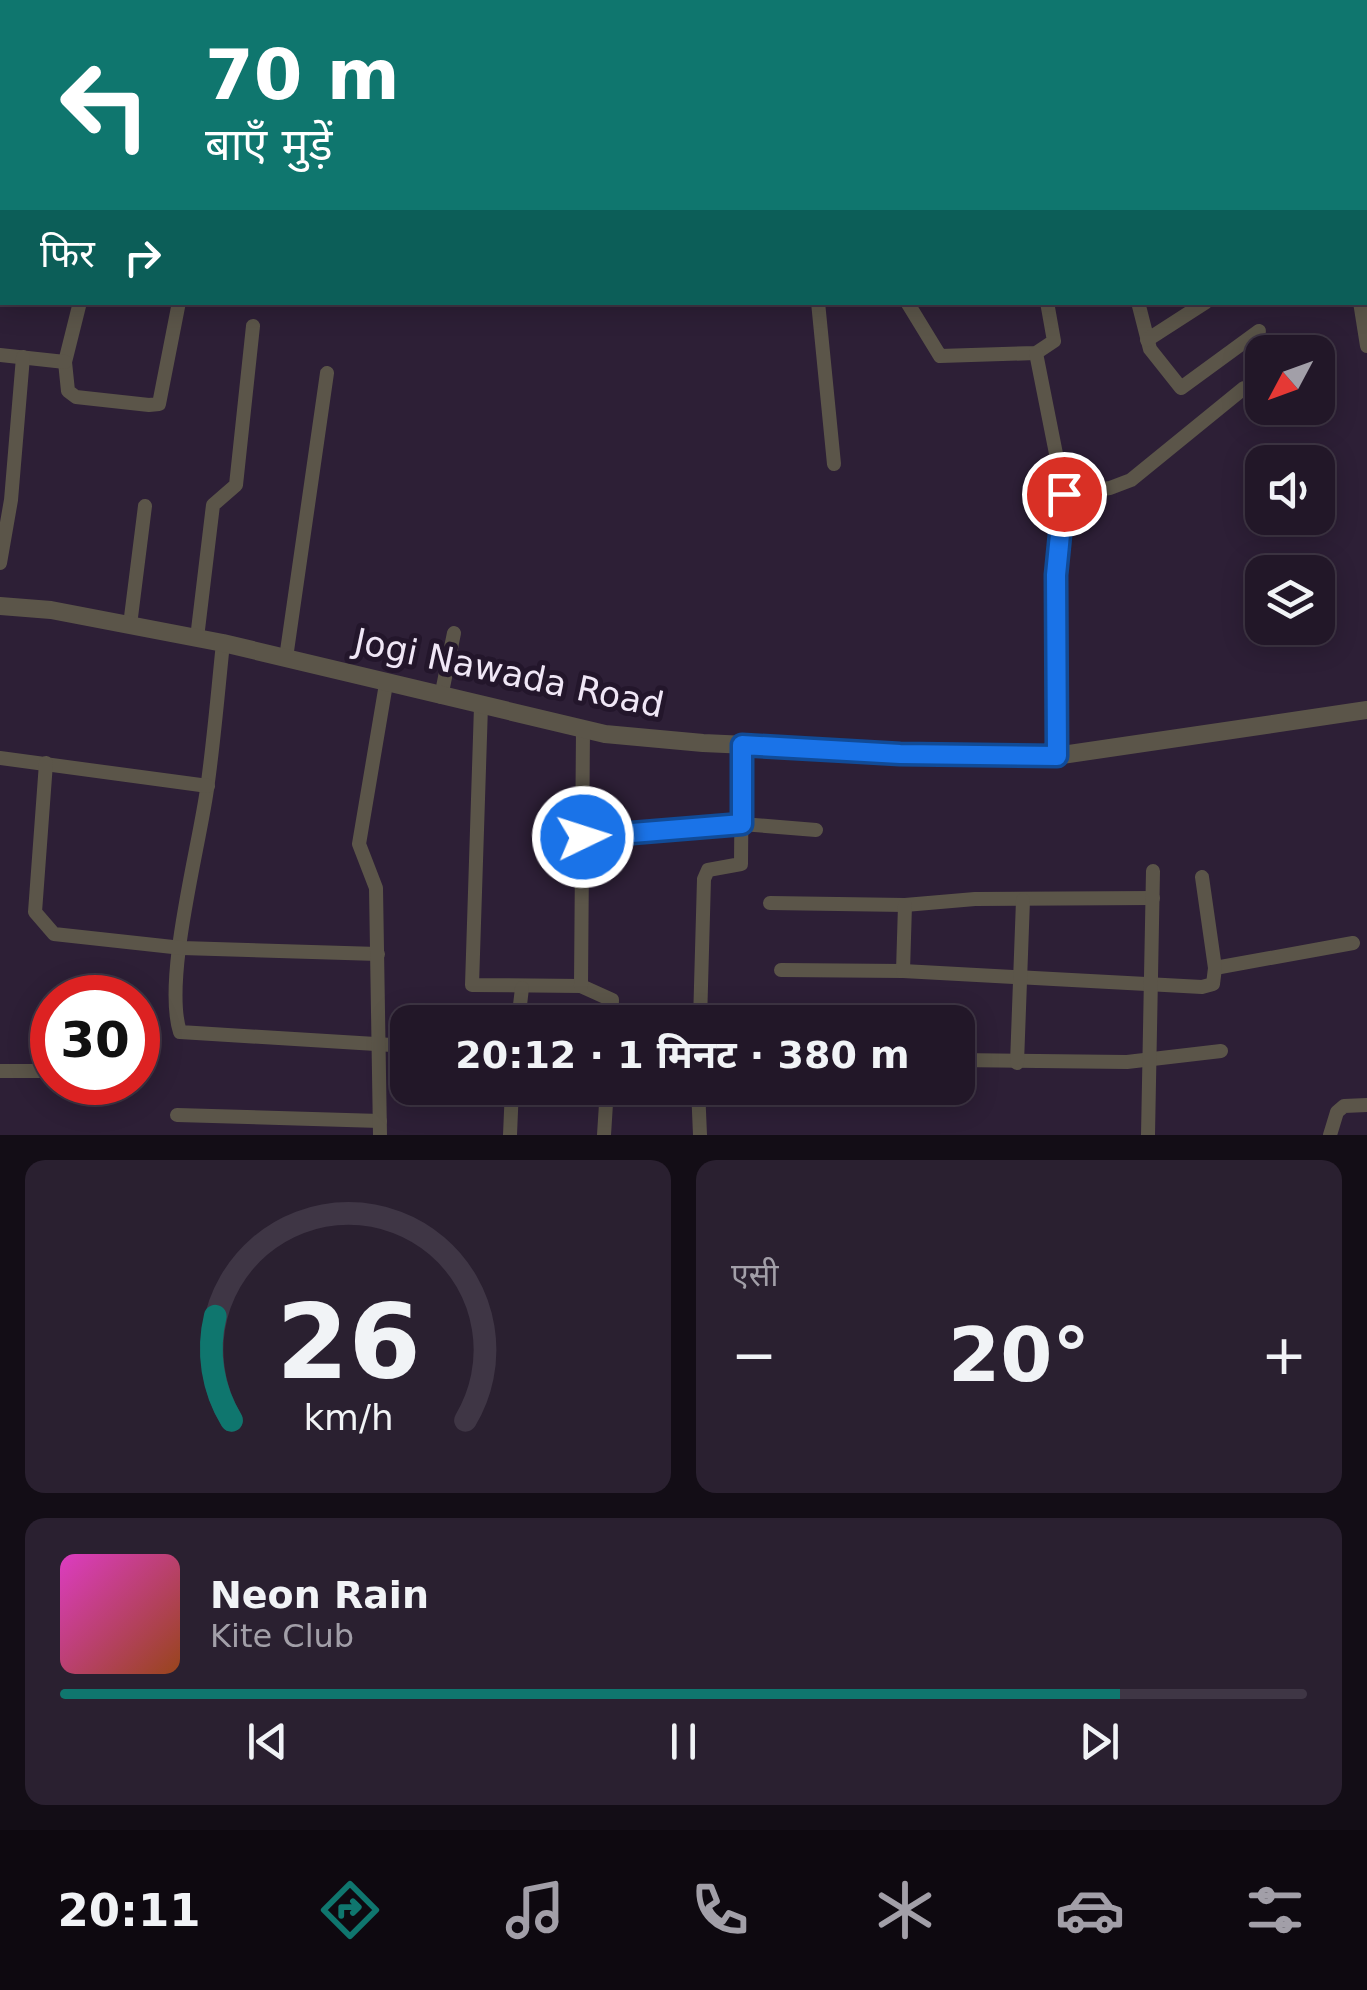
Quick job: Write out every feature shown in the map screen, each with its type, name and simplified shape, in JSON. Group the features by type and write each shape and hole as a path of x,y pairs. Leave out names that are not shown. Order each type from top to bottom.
{"street":[{"path":"79,305 65,362 68,390 76,397 159,404 178,305"},
{"path":"818,305 834,464"},
{"path":"909,305 940,356 1036,353 1054,341 1048,305"},
{"path":"1139,305 1148,340 1180,388 1259,330"},
{"path":"1148,340 1201,305"},
{"path":"1360,305 1367,346"},
{"path":"197,638 213,505 236,485 253,326"},
{"path":"1036,353 1064,494 1056,575 1057,756"},
{"path":"0,355 65,362"},
{"path":"0,563 12,500 23,357"},
{"path":"286,658 327,373"},
{"path":"1064,494 1110,488 1131,480 1244,388"},
{"path":"130,625 145,506"},
{"name":"Jogi Nawada Road","path":"0,606 223,643 583,729 742,745 900,754 1057,756 1367,710"},
{"path":"442,698 454,633"},
{"path":"223,643 208,786 182,948 175,1016 180,1032 390,1045"},
{"path":"178,1114 380,1128 376,888 359,844 386,684"},
{"path":"482,706 472,984 522,988 581,986 612,1000 612,1005"},
{"path":"581,986 583,729"},
{"path":"700,1005 704,880 708,870 741,864 742,745"},
{"path":"0,758 208,786"},
{"path":"46,763 35,912 54,934 182,948 378,954"},
{"path":"583,837 742,824 816,830"},
{"path":"1148,1135 1153,872"},
{"path":"781,970 903,971 1202,987 1212,984 1215,968 1202,877"},
{"path":"770,902 905,905 1153,898"},
{"path":"1017,1063 1023,900"},
{"path":"903,971 905,905"},
{"path":"1215,968 1353,943"},
{"path":"520,1005 522,988"},
{"path":"975,1061 1150,1059 1220,1051"},
{"path":"0,1071 30,1071"},
{"path":"510,1135 511,1105"},
{"path":"604,1135 606,1105"},
{"path":"699,1105 700,1135"},
{"path":"1330,1135 1337,1112 1344,1106 1367,1106"}],"route":[{"path":"583,837 742,824 742,745 900,754 1057,756 1056,575 1064,494"}]}
